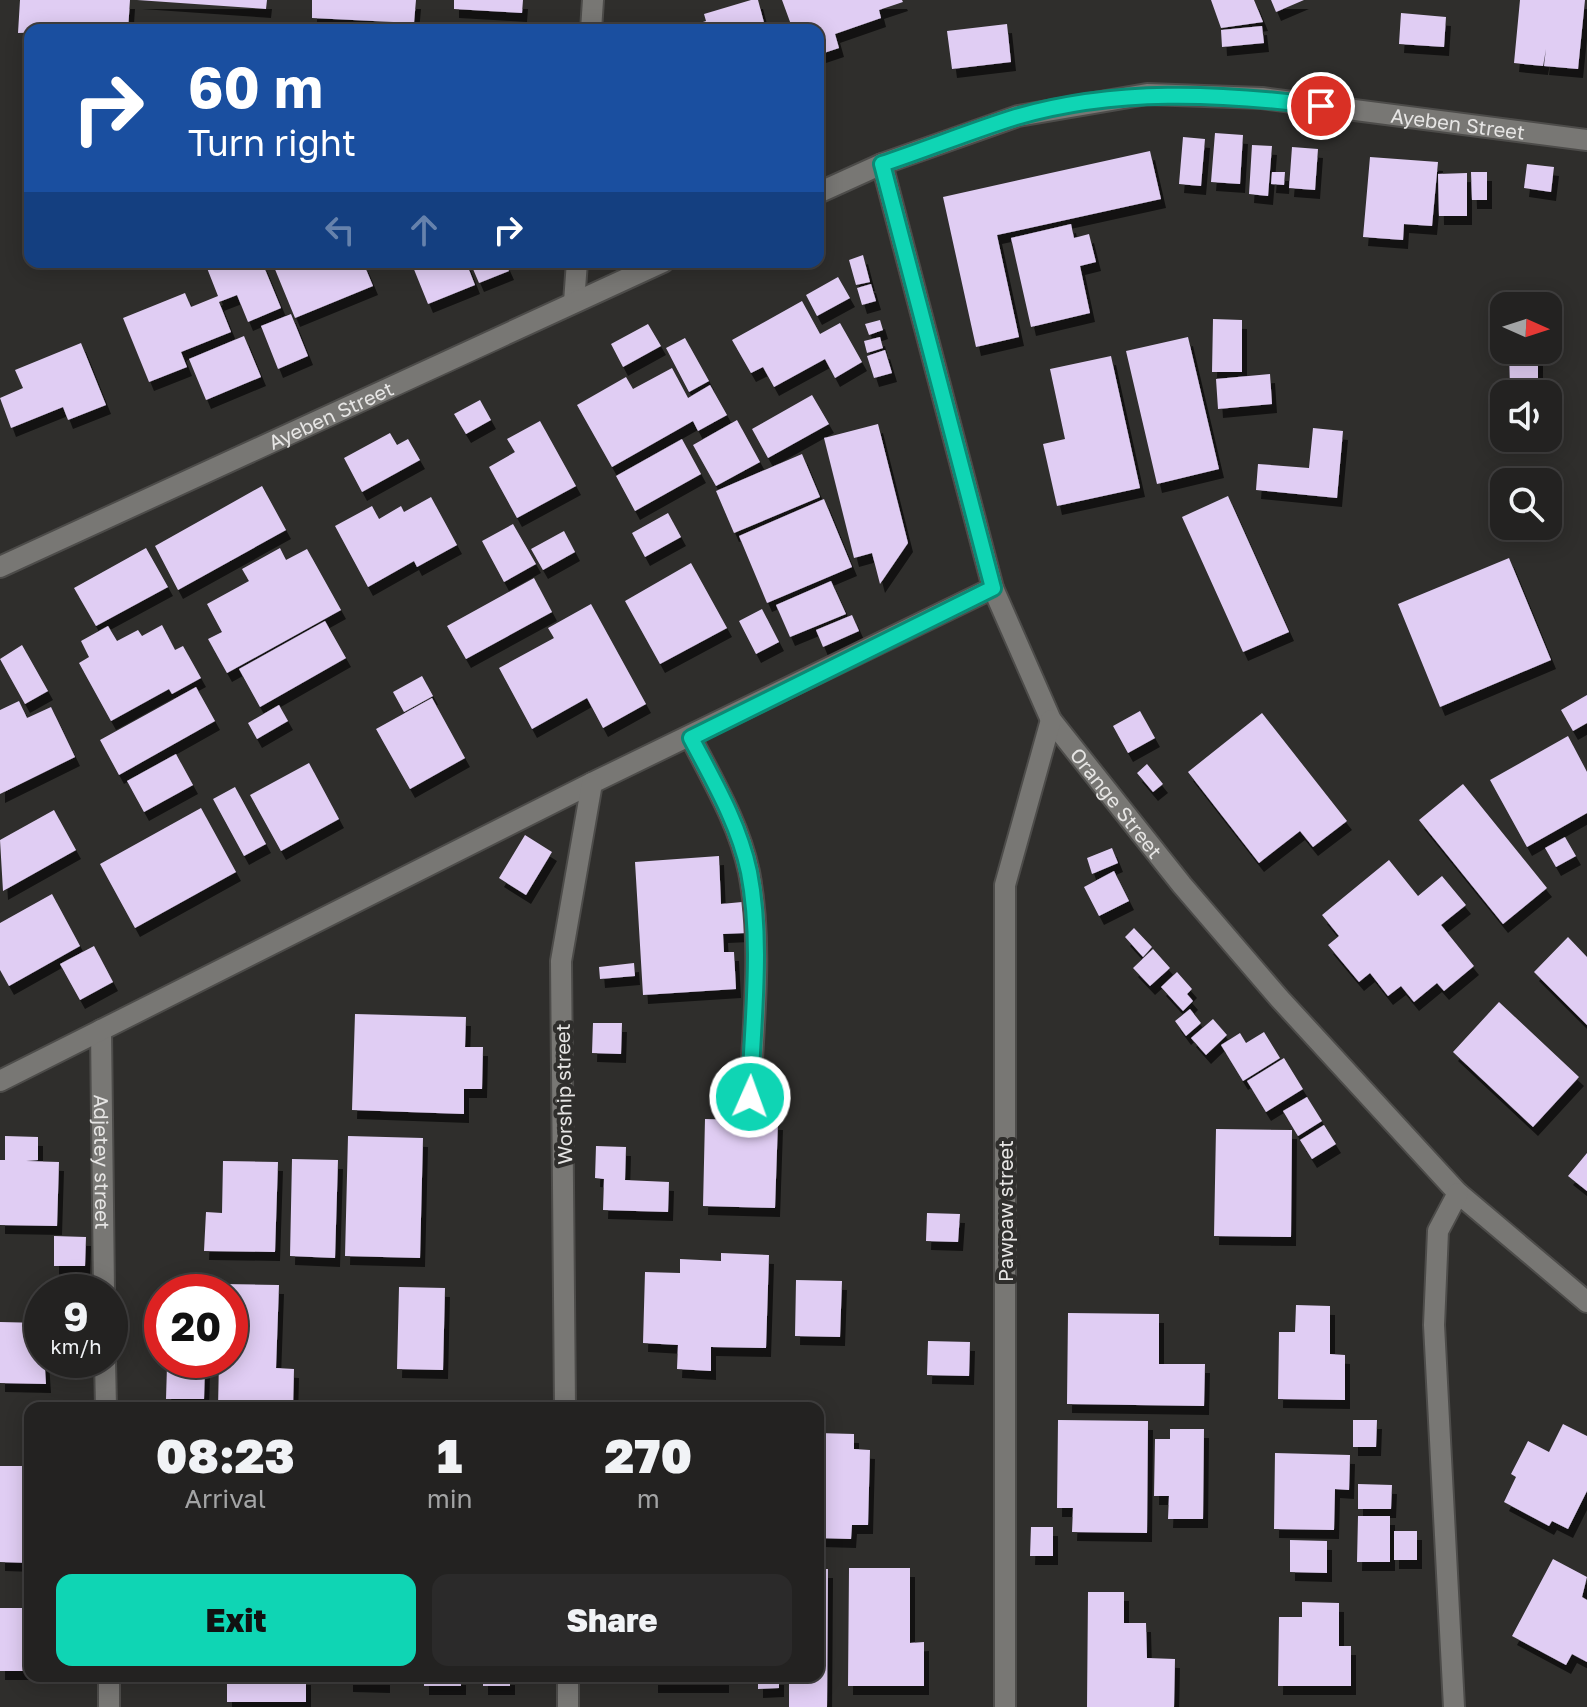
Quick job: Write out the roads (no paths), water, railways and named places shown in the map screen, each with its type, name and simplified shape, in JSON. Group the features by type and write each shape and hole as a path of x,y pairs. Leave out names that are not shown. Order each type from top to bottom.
{"street":[{"path":"591,24 593,0"},
{"name":"Ayeben Street","path":"824,190 882,164 1018,116 1147,94 1262,98 1587,140"},
{"name":"Orange Street","path":"882,164 993,588 1051,720 1240,953 1458,1193 1587,1302"},
{"path":"574,302 577,268"},
{"name":"Ayeben Street","path":"0,567 650,268"},
{"path":"0,1081 592,783 691,738 993,588"},
{"name":"Pawpaw street","path":"1005,1707 1005,885 1051,720"},
{"path":"691,738 731,816 749,872 755,943 750,1097"},
{"name":"Worship street","path":"565,1402 561,961 592,783"},
{"name":"Adjetey street","path":"101,1030 104,1274"},
{"path":"1454,1707 1434,1325 1438,1231 1458,1193"},
{"path":"105,1378 106,1402"},
{"path":"109,1682 109,1707"},
{"path":"568,1682 568,1707"}]}
